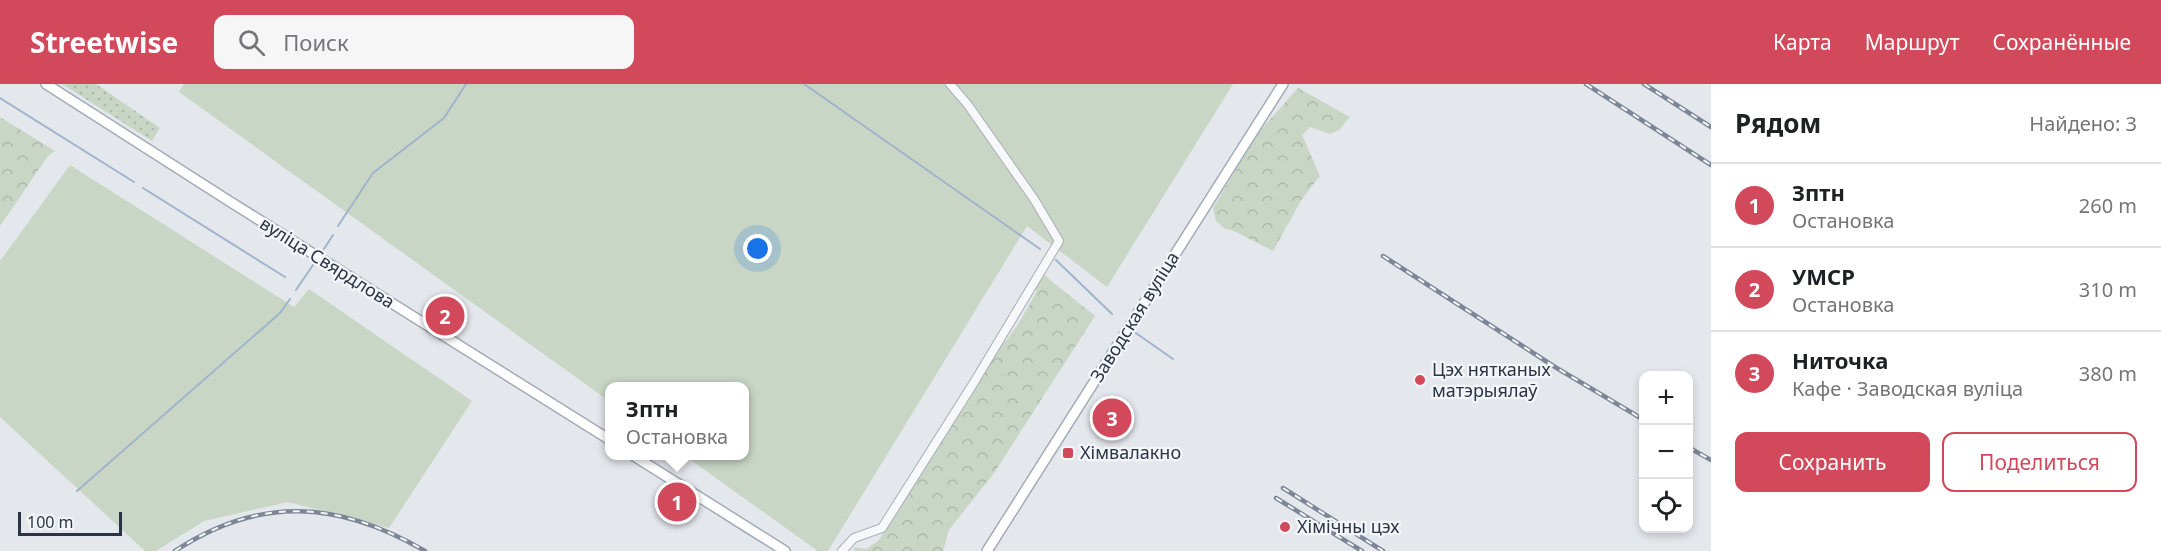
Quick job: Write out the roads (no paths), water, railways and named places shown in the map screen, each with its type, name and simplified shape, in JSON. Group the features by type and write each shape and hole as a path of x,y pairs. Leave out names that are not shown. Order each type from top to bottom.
{"main road":[{"name":"вуліца Свярдлова","path":"46,84 605,437"},
{"name":"Заводская вуліца","path":"987,551 1283,84"},
{"path":"640,460 785,551"}],"street":[{"path":"842,551 854,538 882,528 973,384 1059,241 1034,199 968,105 950,84"}],"waterway":[{"path":"338,226 373,173 444,118 466,84"},
{"path":"804,84 1040,249"},
{"path":"0,98 134,182"},
{"path":"143,188 285,277"},
{"path":"322,252 333,235"},
{"path":"1056,260 1112,314"},
{"path":"296,290 315,262"},
{"path":"77,491 280,313 290,299"},
{"path":"1133,331 1173,359"}],"railway":[{"path":"1586,84 1711,165"},
{"path":"1644,84 1711,127"},
{"path":"1383,256 1555,367 1639,417"},
{"path":"1693,450 1711,460"},
{"path":"1283,488 1383,551"},
{"path":"1276,498 1362,551"},
{"path":"175,551 207,533 238,520 269,513 300,511 331,514 362,522 393,534 425,551"}],"place":[{"name":"УМСР","path":"445,316"},
{"name":"Цэх нятканых матэрыялаў","path":"1420,380"},
{"name":"Ниточка","path":"1112,418"},
{"name":"Хімвалакно","path":"1068,453"},
{"name":"Зптн","path":"677,502"},
{"name":"Хімічны цэх","path":"1285,527"}]}
